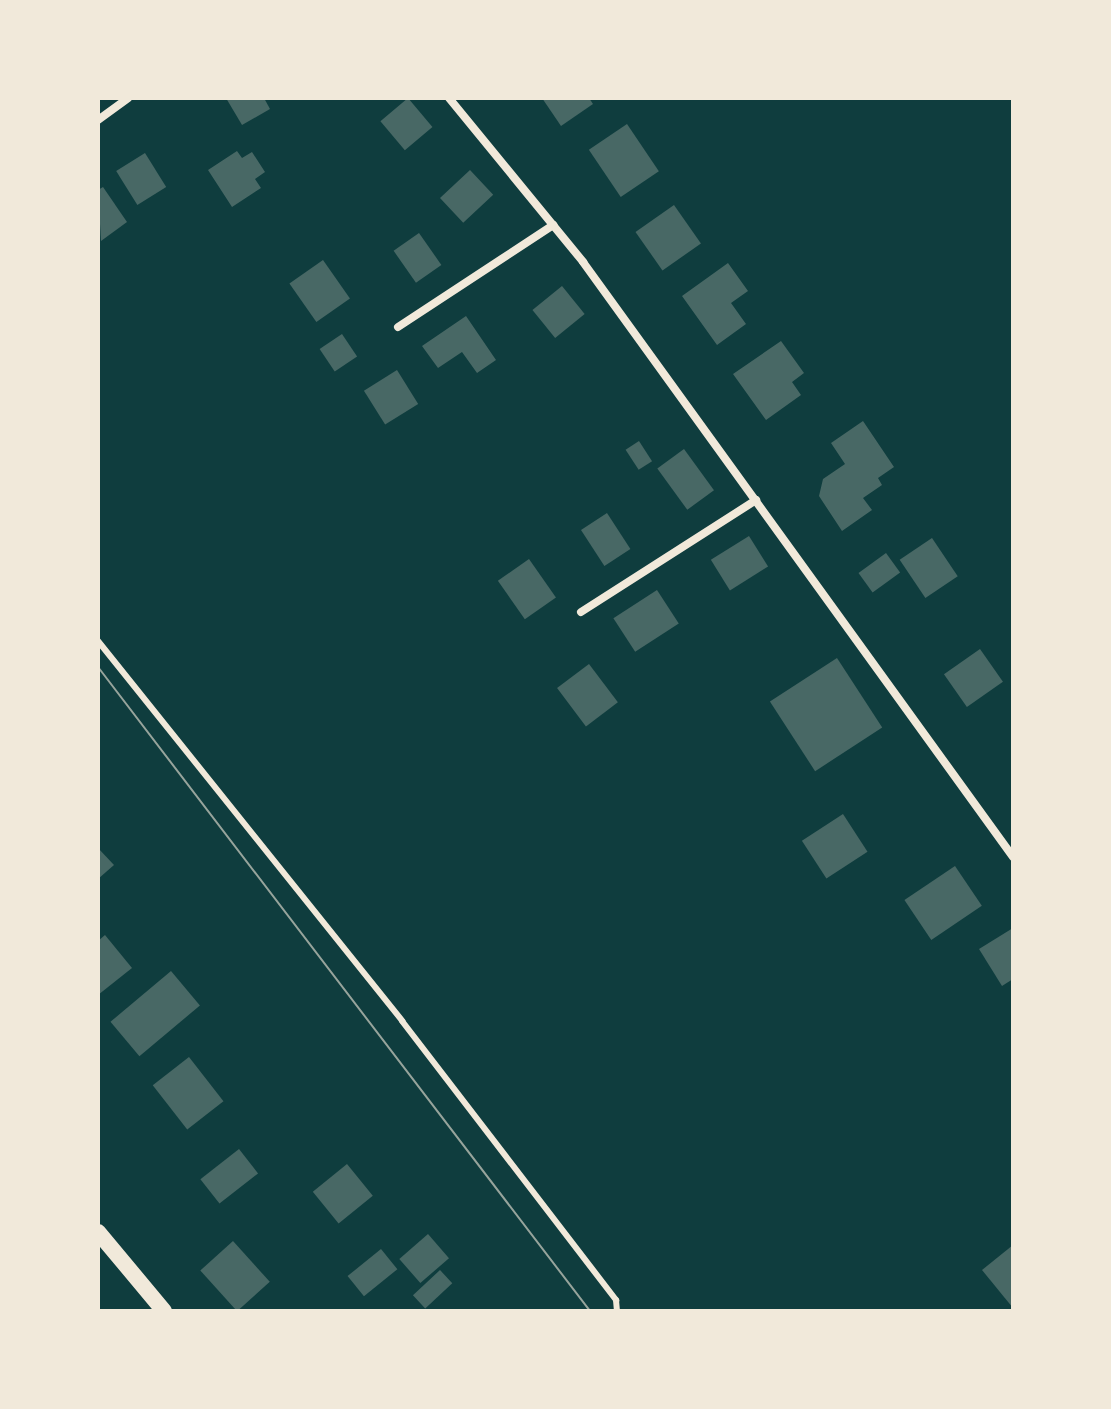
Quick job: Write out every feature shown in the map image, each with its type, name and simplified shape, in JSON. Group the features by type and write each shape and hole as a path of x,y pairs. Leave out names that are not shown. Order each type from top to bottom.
{"main road":[{"path":"98,1232 164,1311"}],"street":[{"path":"98,120 128,98"},
{"path":"449,98 553,225 1013,857"},
{"path":"398,327 553,225"},
{"path":"581,612 756,500"}],"lane":[{"path":"98,641 402,1021 616,1300 617,1311"}],"building":[{"path":"226,98 264,98 270,109 242,125"},
{"path":"408,98 432,127 405,150 380,121"},
{"path":"542,98 589,98 593,104 561,126"},
{"path":"627,124 659,171 621,197 589,150"},
{"path":"237,151 242,158 252,152 265,172 255,179 261,188 232,207 208,170"},
{"path":"145,153 166,187 137,205 116,171"},
{"path":"470,170 493,195 463,223 440,198"},
{"path":"103,187 127,222 101,241 98,190"},
{"path":"674,205 701,244 662,270 635,232"},
{"path":"419,233 441,265 416,283 394,251"},
{"path":"323,260 350,299 316,322 289,284"},
{"path":"728,263 748,291 731,303 746,324 717,345 682,296"},
{"path":"562,286 585,314 555,338 532,310"},
{"path":"466,316 496,360 477,373 462,352 438,368 422,346"},
{"path":"342,334 357,356 335,371 320,349"},
{"path":"781,341 804,373 792,382 801,395 766,420 733,374"},
{"path":"397,370 418,404 385,425 364,391"},
{"path":"863,421 894,467 878,478 882,485 863,498 872,510 842,531 819,496 823,479 845,464 831,443"},
{"path":"639,441 652,461 639,470 626,450"},
{"path":"684,449 714,490 687,510 657,468"},
{"path":"607,513 630,549 604,566 581,530"},
{"path":"749,536 768,567 730,590 711,560"},
{"path":"932,538 958,576 925,598 900,560"},
{"path":"886,553 900,572 873,592 858,573"},
{"path":"529,559 556,598 525,619 498,581"},
{"path":"657,590 679,624 635,652 613,618"},
{"path":"980,649 1003,682 967,707 944,674"},
{"path":"837,658 882,728 815,771 770,702"},
{"path":"589,664 618,702 586,726 557,688"},
{"path":"843,814 868,852 826,878 802,841"},
{"path":"98,848 114,865 98,879"},
{"path":"955,866 982,906 931,940 904,900"},
{"path":"1013,928 1013,979 1002,986 979,949"},
{"path":"105,935 132,968 98,995 98,941"},
{"path":"171,971 200,1005 139,1056 110,1022"},
{"path":"189,1057 223,1101 187,1129 153,1085"},
{"path":"239,1149 258,1173 219,1204 200,1179"},
{"path":"347,1164 373,1196 339,1224 313,1192"},
{"path":"428,1234 449,1258 420,1283 399,1259"},
{"path":"233,1241 270,1282 237,1311 200,1270"},
{"path":"1013,1245 1013,1308 982,1270"},
{"path":"381,1249 397,1269 364,1296 348,1276"},
{"path":"440,1270 452,1283 425,1308 413,1295"}],"tram line":[{"path":"98,667 590,1311"}]}
